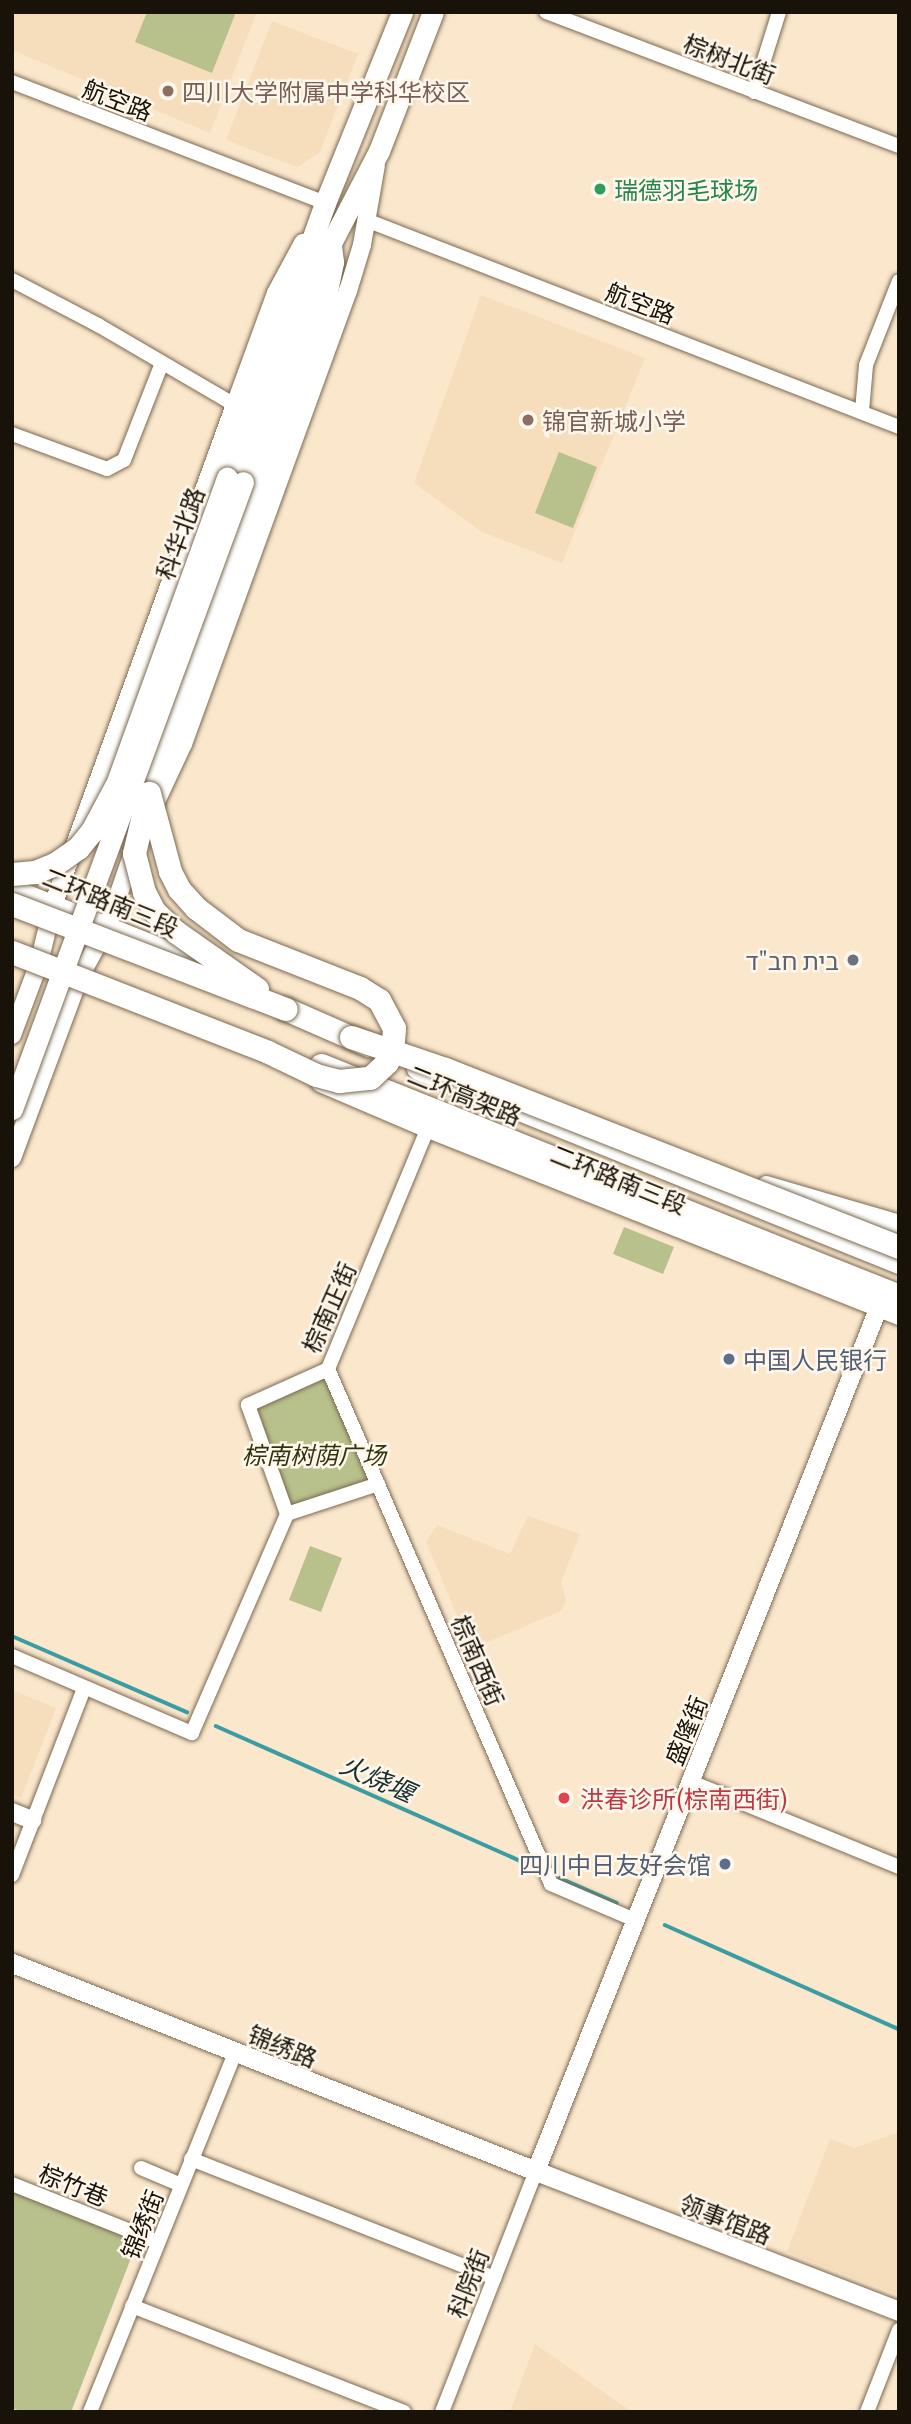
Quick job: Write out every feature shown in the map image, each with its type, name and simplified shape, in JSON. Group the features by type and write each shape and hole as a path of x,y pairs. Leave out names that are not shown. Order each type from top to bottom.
{"highway":[{"path":"286,1009 176,932 154,911 144,892 134,853 137,828 149,793 322,311 332,262 330,245"},
{"path":"12,874 35,872 55,864 78,849 92,831 116,786"},
{"path":"12,953 268,1052 316,1075 339,1081 370,1079 387,1062 392,1052 394,1028 379,1000 360,988 238,940 196,908 179,889 170,871 149,793"},
{"name":"二环高架路","path":"12,904 286,1009 351,1037 445,1069 899,1247"},
{"name":"二环高架路","path":"12,942 321,1065 892,1303"},
{"path":"351,1037 455,1086 899,1262"},
{"path":"321,1065 445,1098 899,1279"}],"main road":[{"name":"科华北路","path":"235,479 325,203 402,12"},
{"name":"科华北路","path":"12,1074 116,786 235,479 330,245 379,151 433,12"},
{"path":"12,1109 235,479"},
{"name":"二环路南三段","path":"12,888 682,1160 899,1224"},
{"name":"二环路南三段","path":"12,953 79,978 428,1128 892,1303 899,1315"},
{"path":"682,1160 899,1255"},
{"name":"锦绣路","path":"12,1963 536,2171"},
{"name":"领事馆路","path":"536,2171 899,2311"}],"street":[{"name":"棕树北街","path":"546,12 899,146"},
{"path":"754,92 779,12"},
{"name":"航空路","path":"12,82 325,203"},
{"path":"12,1158 79,978 108,925 131,858 183,744 348,291 362,245 379,151"},
{"path":"12,1035 39,963 53,905 276,293 325,203"},
{"name":"航空路","path":"366,220 899,427"},
{"path":"12,280 235,405"},
{"path":"862,411 866,365 899,281"},
{"path":"12,434 107,469 124,460 130,449 162,363"},
{"name":"棕南正街","path":"287,1514 248,1405 328,1369 428,1128"},
{"name":"盛隆街","path":"536,2171 691,1782 892,1303"},
{"name":"棕南西街","path":"328,1369 551,1885 635,1920"},
{"path":"12,1656 192,1733 287,1514 378,1484"},
{"path":"12,1875 84,1688"},
{"path":"691,1782 899,1867"},
{"path":"12,1812 32,1820"},
{"name":"锦绣街","path":"90,2412 235,2053"},
{"path":"191,2159 494,2278"},
{"path":"141,2168 181,2185"},
{"name":"科院街","path":"442,2412 536,2171"},
{"name":"棕竹巷","path":"12,2184 158,2242"},
{"path":"132,2306 404,2412"},
{"path":"867,2412 899,2330"}],"shaded area":[{"name":"四川大学附属中学科华校区","path":"12,12 257,12 210,133 12,50"},
{"path":"272,21 358,54 320,152 297,167 226,140"},
{"name":"锦官新城小学","path":"481,295 645,358 562,563 482,532 414,483"},
{"path":"528,1516 580,1534 561,1582 566,1601 561,1611 471,1649 426,1542 437,1525 510,1554"},
{"path":"12,1690 56,1708 21,1798 12,1794"},
{"path":"899,2132 899,2295 787,2252 830,2139 855,2148"},
{"path":"535,2344 632,2412 510,2412"}],"green space":[{"path":"147,12 236,12 212,73 135,42"},
{"path":"559,452 597,467 573,528 535,513"},
{"path":"624,1227 674,1247 663,1274 613,1254"},
{"name":"棕南树荫广场","path":"328,1369 378,1484 287,1514 248,1405"},
{"path":"310,1546 342,1558 321,1612 289,1600"},
{"path":"12,2191 138,2240 71,2412 23,2412 12,2408"}],"waterway":[{"name":"火烧堰","path":"12,1636 187,1712"},
{"name":"火烧堰","path":"216,1726 525,1863"},
{"name":"火烧堰","path":"560,1878 617,1903"},
{"name":"火烧堰","path":"665,1925 899,2029"}],"place":[{"name":"四川大学附属中学科华校区","path":"168,91"},
{"name":"瑞德羽毛球场","path":"600,189"},
{"name":"锦官新城小学","path":"528,420"},
{"name":"בית חב\"ד","path":"853,960"},
{"name":"中国人民银行","path":"729,1359"},
{"name":"洪春诊所(棕南西街)","path":"564,1798"},
{"name":"四川中日友好会馆","path":"725,1864"}]}
